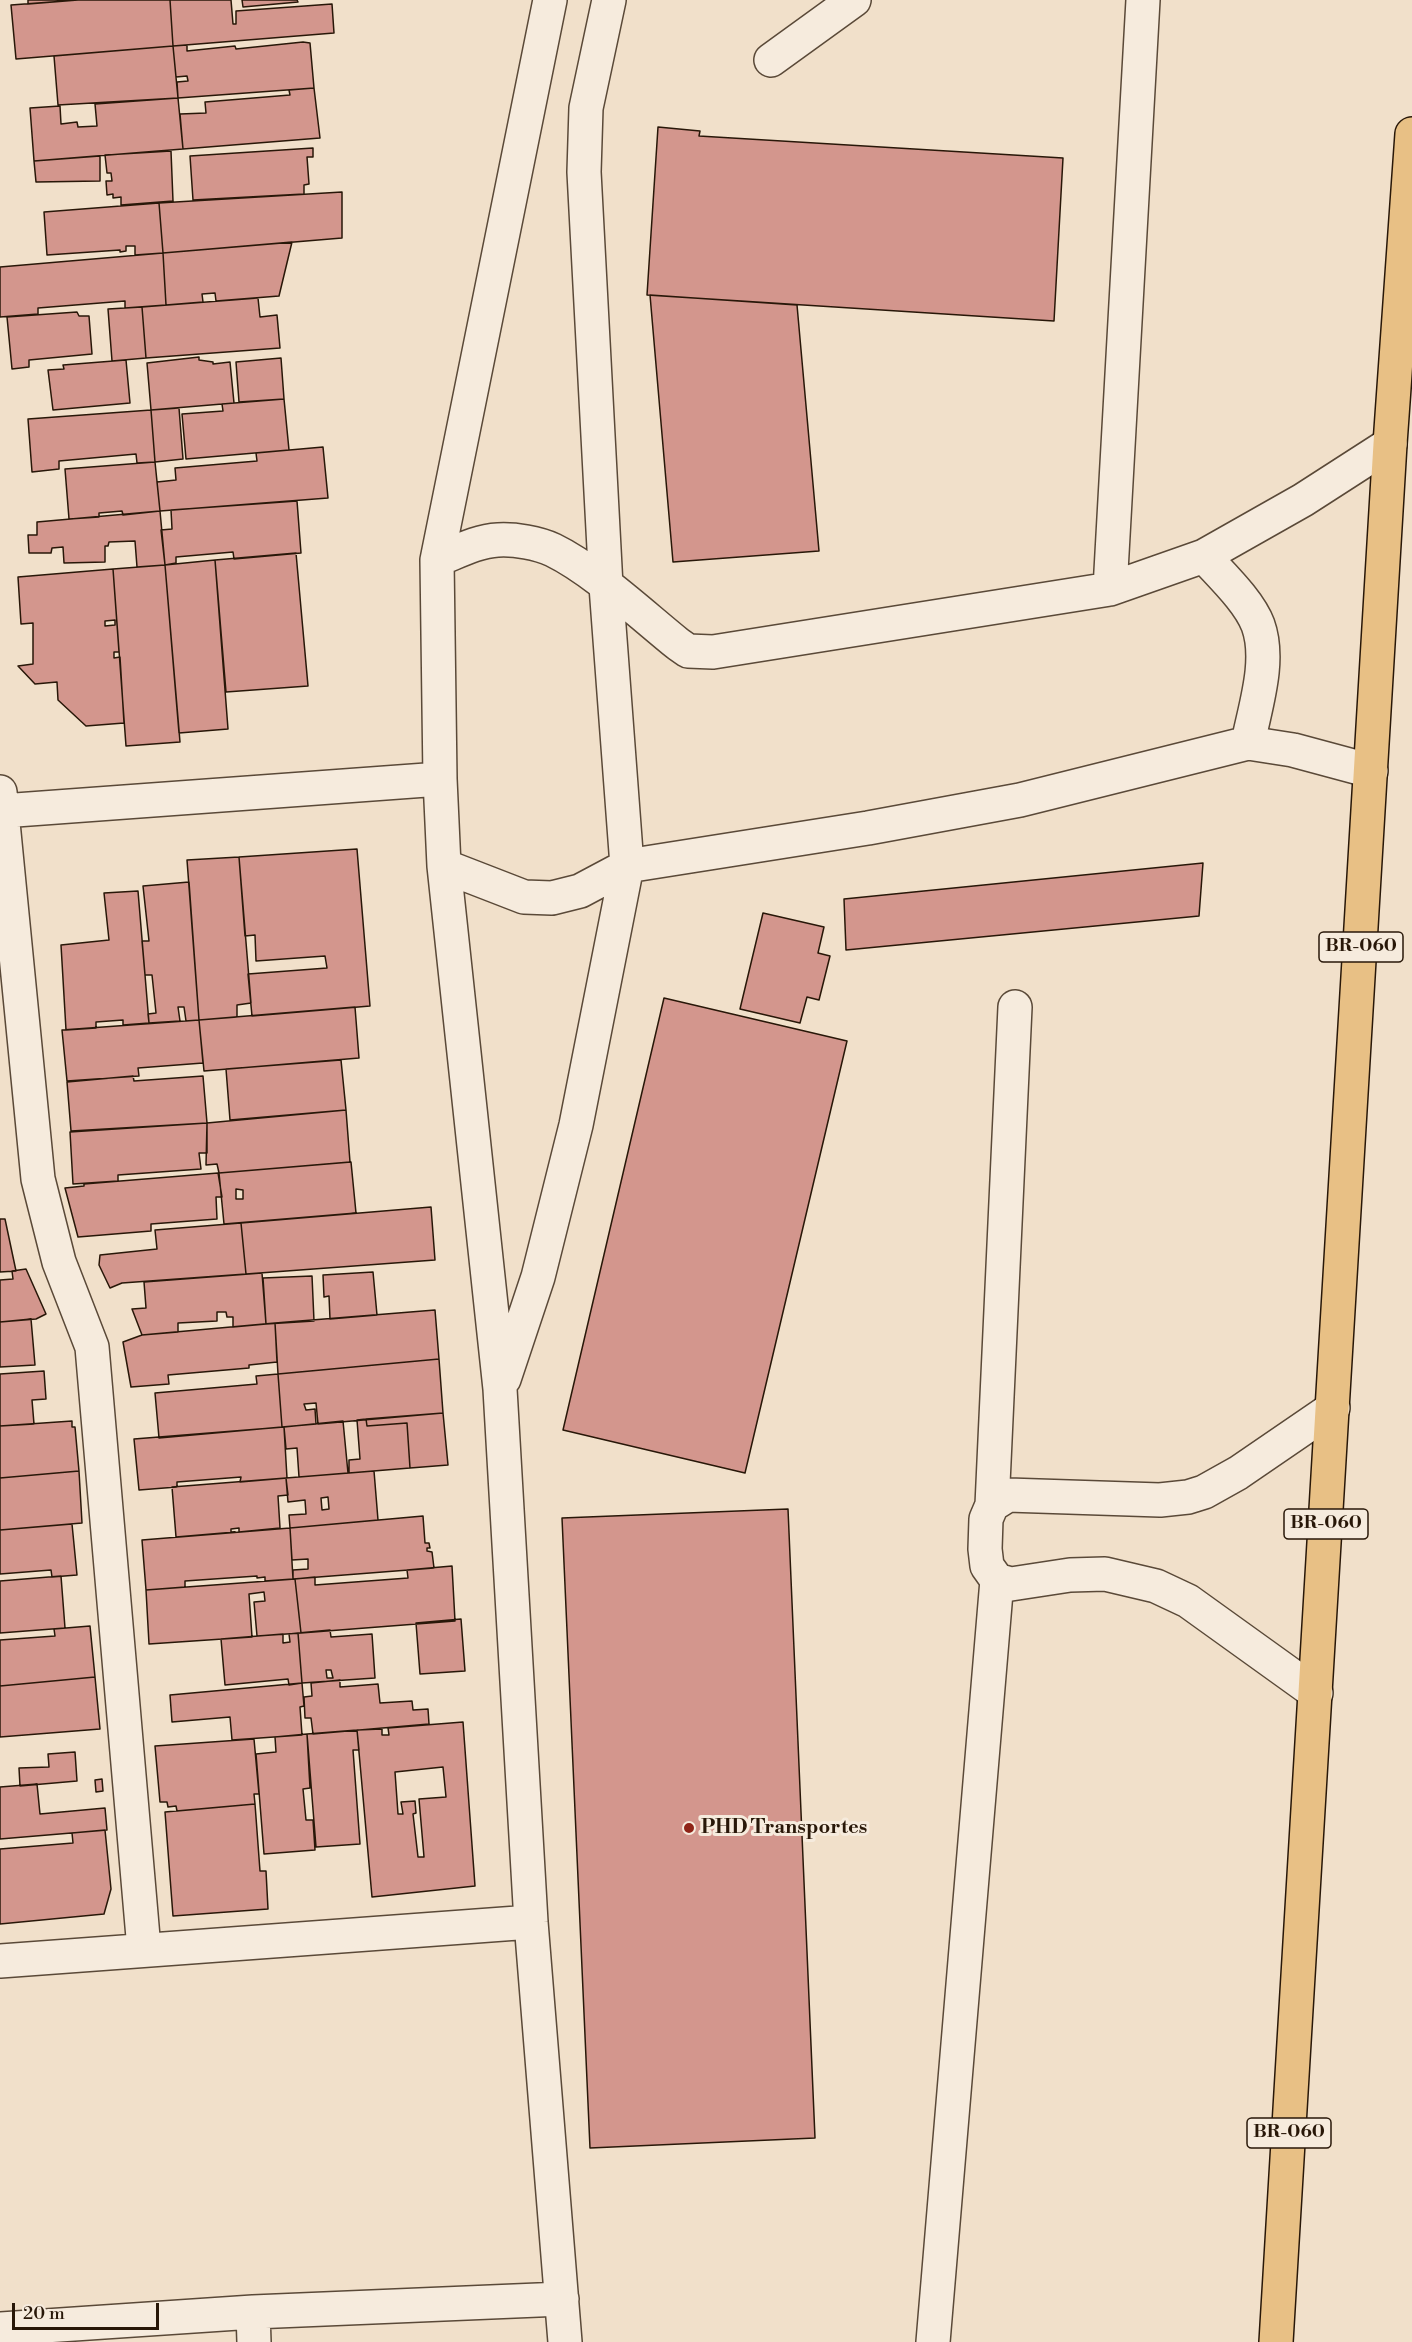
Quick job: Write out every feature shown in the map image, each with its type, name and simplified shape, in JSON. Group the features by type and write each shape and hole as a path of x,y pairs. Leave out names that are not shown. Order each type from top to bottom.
{"highway":[{"name":"BR-060","path":"1276,2342 1390,444 1412,134"}],"street":[{"path":"550,0 437,560 440,779 444,866 500,1389 531,1922 566,2342"},
{"path":"500,1389 538,1277 576,1125 627,866 606,586 584,172 586,108 609,0"},
{"path":"771,60 854,0"},
{"path":"1110,589 1143,0"},
{"path":"437,560 479,543 490,541 536,544 562,555 606,586 688,651 713,652 1110,589 1204,556 1303,500 1390,444"},
{"path":"1204,556 1243,600 1258,625 1263,653 1248,743"},
{"path":"444,866 490,886 524,897 552,898 580,891 627,866 868,828 1020,800 1248,743 1293,750 1371,771"},
{"path":"144,1949 92,1347 59,1262 38,1179 1,801 440,779"},
{"path":"1015,1007 992,1505 986,1519 987,1566 997,1580 1011,1584 1070,1575 1105,1574 1156,1587 1188,1601 1316,1693"},
{"path":"992,1505 1008,1495 1160,1500 1204,1492 1238,1473 1333,1408"},
{"path":"933,2342 997,1580"},
{"path":"0,1961 531,1922"},
{"path":"0,2329 253,2327 562,2299"}],"building":[{"path":"28,0 78,0 28,4"},
{"path":"78,0 170,0 173,46 16,59 11,5"},
{"path":"170,0 231,0 233,24 236,24 236,11 332,4 334,33 173,46"},
{"path":"242,0 297,0 298,2 243,7"},
{"path":"310,43 314,88 178,98 177,82 188,81 187,76 176,77 173,46 187,45 187,51"},
{"path":"173,46 178,98 58,105 54,56"},
{"path":"314,88 320,138 183,149 180,114 206,113 205,102 290,95 289,90"},
{"path":"178,98 183,149 34,161 30,108 60,106 61,124 77,122 78,127 97,126 95,104"},
{"path":"658,127 700,131 699,136 1063,158 1054,321 647,295"},
{"path":"313,148 313,157 307,157 309,184 304,185 304,194 193,200 190,156"},
{"path":"171,151 173,201 121,205 121,197 113,198 113,194 107,195 106,181 112,181 111,173 107,173 105,155"},
{"path":"100,156 100,181 36,182 34,161"},
{"path":"342,192 342,238 163,253 159,203"},
{"path":"159,203 163,253 135,255 135,246 126,246 126,251 120,252 120,250 47,255 44,212"},
{"path":"292,242 279,296 216,301 215,293 202,294 203,302 166,305 163,253"},
{"path":"163,253 166,305 125,308 125,301 38,308 38,314 0,317 0,267"},
{"path":"650,295 797,305 819,551 673,562"},
{"path":"258,298 260,317 277,315 280,348 146,358 142,307"},
{"path":"142,307 146,358 112,361 108,309"},
{"path":"77,312 79,316 89,316 92,354 29,360 29,367 12,369 7,317"},
{"path":"199,357 199,360 213,362 213,364 230,362 234,403 151,410 147,363"},
{"path":"281,358 284,399 239,402 236,362"},
{"path":"126,360 130,403 53,410 48,370 64,369 63,365"},
{"path":"284,399 289,450 186,459 182,414 223,411 222,404"},
{"path":"179,408 183,459 155,462 151,410"},
{"path":"151,410 155,462 137,463 136,454 59,461 59,469 32,472 28,419"},
{"path":"323,447 328,498 160,511 157,482 176,480 175,468 257,461 256,453"},
{"path":"155,462 160,511 123,515 122,511 99,513 99,517 69,519 65,469"},
{"path":"297,501 301,553 234,559 233,552 176,557 176,563 165,565 161,530 172,529 171,510"},
{"path":"160,511 165,565 137,567 135,541 109,542 108,546 105,546 105,562 64,563 63,547 52,548 51,553 29,553 28,535 37,535 37,522"},
{"path":"296,553 308,686 226,692 215,560"},
{"path":"215,560 228,729 179,733 165,565"},
{"path":"165,565 180,742 126,746 113,569"},
{"path":"113,569 119,652 114,652 114,658 120,657 124,723 86,726 58,700 57,682 35,684 18,666 33,664 33,623 21,624 18,577","holes":["115,620 115,625 105,626 105,621"]},
{"path":"357,849 370,1006 252,1016 248,974 327,968 325,956 256,961 255,935 245,936 239,857"},
{"path":"239,857 251,1003 237,1005 237,1017 199,1020 187,860"},
{"path":"1203,863 1199,916 846,950 844,899"},
{"path":"189,882 199,1020 186,1021 184,1007 178,1007 180,1021 149,1023 148,1014 156,1013 152,975 145,975 142,941 149,941 143,886"},
{"path":"138,891 149,1023 123,1025 123,1020 96,1022 96,1028 66,1030 61,945 109,940 104,893"},
{"path":"763,913 824,927 818,953 830,956 819,1000 807,997 800,1023 740,1009"},
{"path":"664,998 847,1041 745,1473 563,1430"},
{"path":"355,1007 359,1058 204,1071 199,1020"},
{"path":"199,1020 203,1063 138,1068 139,1076 67,1081 62,1030"},
{"path":"341,1060 346,1110 230,1120 226,1069"},
{"path":"133,1076 134,1081 203,1076 207,1123 71,1131 67,1082"},
{"path":"346,1110 350,1162 219,1173 217,1164 206,1165 207,1123"},
{"path":"207,1123 207,1153 199,1153 201,1169 118,1175 118,1181 73,1184 70,1132"},
{"path":"351,1162 356,1213 224,1224 219,1173","holes":["236,1189 243,1190 243,1199 236,1199"]},
{"path":"218,1173 222,1197 216,1197 217,1219 151,1224 151,1231 78,1237 65,1188 84,1186 84,1184"},
{"path":"431,1207 435,1260 246,1274 241,1223"},
{"path":"0,1219 5,1219 16,1271 0,1272"},
{"path":"241,1223 246,1274 122,1283 110,1288 99,1265 100,1255 157,1249 155,1230"},
{"path":"26,1269 46,1314 36,1319 0,1322 0,1280 13,1279 12,1271"},
{"path":"373,1272 377,1315 330,1319 329,1296 324,1297 323,1275"},
{"path":"262,1273 266,1324 233,1327 233,1317 227,1317 226,1312 217,1312 217,1321 178,1323 178,1332 142,1335 132,1309 146,1308 144,1282"},
{"path":"312,1276 314,1321 266,1324 263,1278"},
{"path":"435,1310 439,1359 278,1374 275,1323"},
{"path":"31,1319 35,1365 0,1367 0,1322"},
{"path":"275,1323 277,1362 249,1365 249,1368 168,1375 169,1384 131,1387 123,1342 142,1335"},
{"path":"439,1359 443,1413 318,1424 316,1403 304,1404 306,1410 315,1409 316,1424 282,1427 278,1374"},
{"path":"44,1371 46,1399 32,1400 34,1424 0,1426 0,1374"},
{"path":"278,1374 282,1427 159,1438 155,1393 257,1384 256,1376"},
{"path":"443,1413 448,1465 410,1468 407,1423 367,1426 366,1419"},
{"path":"366,1419 367,1426 407,1423 410,1468 349,1473 349,1460 360,1459 357,1420"},
{"path":"72,1421 72,1427 75,1427 79,1471 0,1478 0,1426"},
{"path":"343,1421 348,1473 299,1477 297,1448 286,1449 284,1427"},
{"path":"284,1427 287,1478 240,1482 241,1477 177,1482 177,1487 139,1490 134,1439"},
{"path":"79,1471 82,1523 0,1530 0,1478"},
{"path":"374,1471 378,1520 290,1528 289,1515 306,1514 305,1500 288,1502 286,1478","holes":["328,1497 329,1509 322,1510 321,1498"]},
{"path":"286,1478 288,1495 278,1496 280,1528 239,1532 239,1528 231,1529 231,1532 235,1532 176,1537 172,1487"},
{"name":"PHD Transportes","path":"788,1509 815,2138 590,2148 562,1518"},
{"path":"423,1516 425,1543 429,1543 430,1548 427,1548 427,1551 432,1552 434,1568 293,1579 293,1570 308,1569 308,1559 292,1560 290,1528"},
{"path":"72,1524 77,1575 52,1577 51,1570 0,1574 0,1530"},
{"path":"290,1528 293,1579 265,1581 265,1577 257,1578 257,1576 185,1581 185,1587 146,1590 142,1540"},
{"path":"452,1566 455,1621 301,1633 295,1579 315,1577 315,1585 408,1578 407,1570"},
{"path":"61,1576 65,1628 0,1633 0,1581"},
{"path":"295,1579 301,1633 257,1636 254,1602 265,1601 264,1592 249,1594 252,1637 149,1644 146,1590"},
{"path":"461,1619 465,1671 420,1674 416,1623"},
{"path":"90,1626 95,1677 0,1686 0,1640 55,1636 54,1629"},
{"path":"330,1630 331,1637 372,1634 375,1678 302,1683 298,1633","holes":["326,1670 331,1670 333,1678 327,1678"]},
{"path":"298,1633 302,1683 289,1685 288,1679 225,1685 221,1639 283,1634 283,1643 290,1642 289,1634"},
{"path":"95,1677 100,1729 0,1737 0,1686"},
{"path":"340,1680 340,1687 378,1684 380,1703 412,1701 413,1710 428,1709 429,1724 313,1734 311,1718 305,1718 304,1697 312,1696 311,1683"},
{"path":"302,1683 304,1706 300,1707 302,1735 232,1740 230,1717 172,1722 170,1695"},
{"path":"463,1722 475,1886 372,1897 357,1730 382,1729 382,1735 389,1735 388,1728","holes":["443,1767 446,1797 419,1799 424,1857 418,1857 413,1814 416,1813 415,1801 401,1802 403,1814 398,1814 395,1772"]},
{"path":"357,1730 359,1750 353,1750 360,1844 316,1847 307,1734"},
{"path":"307,1734 310,1788 303,1789 306,1820 313,1820 315,1850 264,1854 256,1754 276,1752 275,1737"},
{"path":"254,1739 259,1794 254,1794 255,1804 177,1811 176,1806 168,1807 167,1802 160,1802 155,1746"},
{"path":"75,1752 77,1781 20,1786 19,1768 49,1767 48,1754"},
{"path":"102,1779 103,1791 96,1792 95,1780"},
{"path":"37,1784 40,1814 105,1808 107,1830 0,1839 0,1787"},
{"path":"255,1804 260,1871 266,1871 268,1909 173,1916 165,1812"},
{"path":"105,1830 111,1889 104,1914 0,1924 0,1849 73,1843 72,1833"}],"place":[{"name":"PHD Transportes","path":"689,1828"}]}
